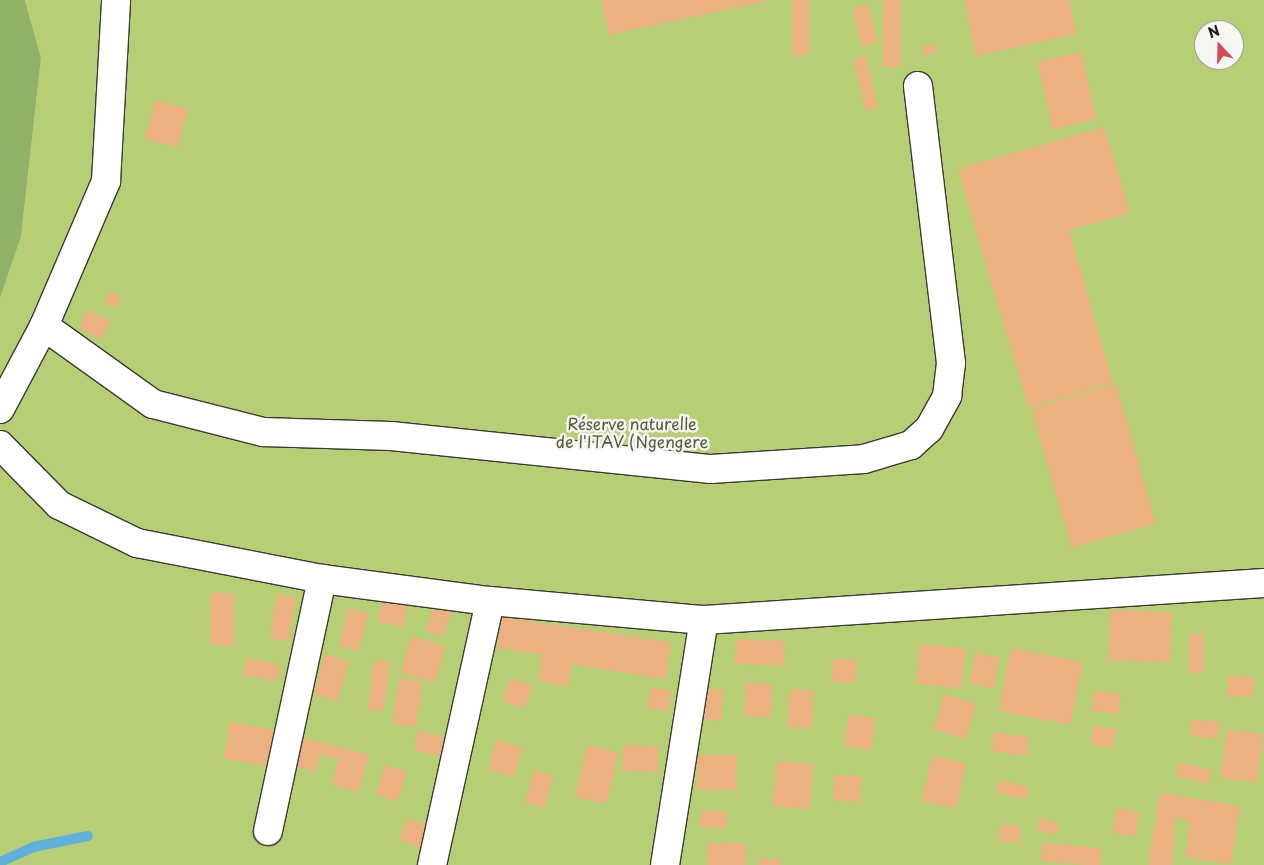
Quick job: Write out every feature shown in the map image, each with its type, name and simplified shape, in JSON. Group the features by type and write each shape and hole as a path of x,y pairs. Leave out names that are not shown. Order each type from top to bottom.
{"street":[{"path":"0,409 44,326 106,182 116,0"},
{"path":"44,326 153,404 263,432 391,436 711,469 864,459 911,444 929,429 947,396 951,363 918,86"},
{"path":"0,445 59,505 137,542 322,579 490,601 704,620 1264,583"},
{"path":"268,831 322,579"},
{"path":"432,865 490,601"},
{"path":"665,865 704,620"}],"green space":[{"path":"0,0 25,0 41,58 21,237 0,298"},
{"name":"Réserve naturelle de l'ITAV (Ngengere","path":"25,0 1264,0 1264,865 0,865 0,298 21,237 41,58"}],"building":[{"path":"601,0 766,0 766,1 609,35"},
{"path":"792,0 809,0 809,55 792,55"},
{"path":"883,0 901,0 901,67 883,67"},
{"path":"964,0 1069,0 1076,34 976,56"},
{"path":"868,4 878,43 862,47 852,8"},
{"path":"935,43 938,52 924,56 922,47"},
{"path":"1081,52 1097,119 1053,129 1037,62"},
{"path":"866,56 878,108 865,111 853,59"},
{"path":"155,100 188,109 177,147 145,139"},
{"path":"1104,127 1130,213 1069,230 1113,383 1028,407 958,169"},
{"path":"109,291 121,296 116,308 104,303"},
{"path":"88,310 110,321 101,339 79,328"},
{"path":"1116,384 1156,523 1071,548 1031,408"},
{"path":"384,590 410,595 403,627 378,622"},
{"path":"210,593 234,593 234,645 210,645"},
{"path":"277,594 296,597 289,641 270,638"},
{"path":"436,601 454,608 443,637 425,630"},
{"path":"348,608 368,613 359,651 339,646"},
{"path":"1110,610 1172,612 1170,662 1108,660"},
{"path":"502,617 671,642 665,679 571,664 568,686 538,681 542,654 497,648"},
{"path":"1189,634 1204,634 1204,673 1189,673"},
{"path":"411,636 446,646 435,682 401,673"},
{"path":"736,639 785,641 784,666 735,664"},
{"path":"920,644 966,649 962,689 916,684"},
{"path":"1011,648 1083,662 1070,725 999,711"},
{"path":"975,653 1000,658 994,688 969,683"},
{"path":"325,654 349,661 337,701 313,694"},
{"path":"247,658 280,665 277,682 243,675"},
{"path":"833,659 856,660 855,683 832,682"},
{"path":"374,660 390,662 384,712 368,710"},
{"path":"1228,676 1254,677 1253,697 1227,696"},
{"path":"399,678 423,682 416,727 392,723"},
{"path":"510,678 533,686 525,709 502,701"},
{"path":"746,682 773,684 771,718 744,716"},
{"path":"651,687 672,691 668,712 647,708"},
{"path":"703,688 724,690 721,721 700,719"},
{"path":"790,689 814,691 811,729 787,727"},
{"path":"1094,691 1121,694 1119,714 1092,711"},
{"path":"944,694 977,704 966,739 933,729"},
{"path":"848,715 875,718 872,750 845,747"},
{"path":"1192,719 1220,722 1218,739 1190,736"},
{"path":"230,722 276,730 270,767 224,758"},
{"path":"1093,726 1116,729 1114,748 1091,745"},
{"path":"1227,729 1264,734 1257,783 1220,778"},
{"path":"418,731 452,738 448,758 414,751"},
{"path":"994,732 1030,737 1027,756 991,751"},
{"path":"302,737 369,755 358,792 332,785 339,759 320,754 315,772 294,767"},
{"path":"496,740 522,747 514,777 488,770"},
{"path":"587,745 618,752 606,804 575,797"},
{"path":"623,745 659,746 658,772 622,771"},
{"path":"697,755 737,755 737,790 697,790"},
{"path":"932,756 966,764 956,809 922,801"},
{"path":"777,761 814,765 809,810 772,806"},
{"path":"1179,763 1211,770 1208,784 1176,777"},
{"path":"385,765 407,772 397,802 375,794"},
{"path":"534,770 553,775 545,808 525,803"},
{"path":"834,775 861,776 860,802 833,801"},
{"path":"999,780 1028,786 1026,799 996,793"},
{"path":"1160,793 1240,806 1231,864 1185,857 1190,821 1175,818 1172,865 1148,865"},
{"path":"1117,808 1140,812 1135,837 1113,833"},
{"path":"701,810 727,812 726,829 700,827"},
{"path":"407,818 436,829 428,851 399,839"},
{"path":"1039,819 1059,822 1057,834 1037,831"},
{"path":"1000,825 1021,827 1020,843 999,841"},
{"path":"708,842 746,844 745,865 707,865"},
{"path":"1042,843 1102,848 1100,865 1040,861"},
{"path":"759,858 781,859 780,865 759,865"}],"waterway":[{"path":"0,862 33,847 88,836"}]}
